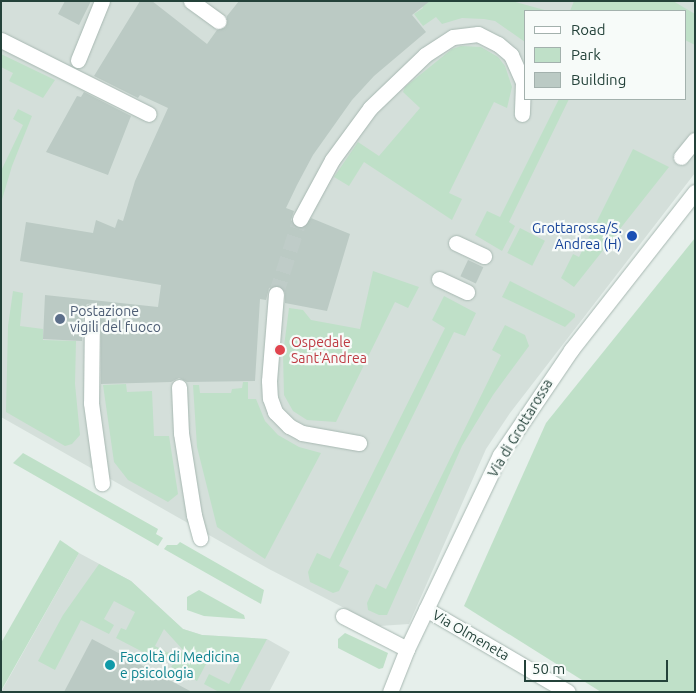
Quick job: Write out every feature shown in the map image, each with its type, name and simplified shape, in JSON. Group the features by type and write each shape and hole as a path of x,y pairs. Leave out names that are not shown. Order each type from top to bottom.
{"street":[{"path":"78,60 102,1"},
{"path":"191,1 218,21"},
{"path":"300,219 332,160 370,108 425,55 453,37 478,34 498,44 511,55 523,82 522,114 529,100"},
{"path":"1,40 149,114"},
{"path":"682,157 695,140"},
{"name":"Via di Grottarossa","path":"390,692 407,649 505,447 565,358 695,192"},
{"path":"456,243 484,256"},
{"path":"439,279 467,292"},
{"path":"276,294 269,381 275,412 288,426 302,434 359,443"},
{"path":"92,312 91,403 102,483"},
{"path":"179,387 181,434 194,515 200,538"},
{"name":"Via Olmeneta","path":"426,609 568,692"},
{"path":"343,616 407,649"}],"shaded area":[{"name":"Ospedale Sant'Andrea","path":"1,1 695,1 695,173 510,413 486,449 409,624 379,626 269,569 1,417"},
{"path":"79,553 131,581 183,629 202,635 267,639 290,652 269,692 1,692"}],"green space":[{"path":"418,1 512,1 544,10 524,10 524,41 495,21 484,19 462,18 442,24 436,17 423,26 414,14 423,8"},
{"path":"574,1 673,1 695,14 695,45 686,40 686,10 570,10"},
{"path":"461,46 481,47 498,57 505,66 512,87 507,108 494,102 449,193 462,199 452,220 364,162 349,186 334,177 358,142 379,156 420,108 403,92 405,87 452,49"},
{"path":"1,54 55,80 43,98 9,81 13,73 1,67"},
{"path":"558,100 569,100 509,222 515,226 502,251 475,235 487,211 500,217"},
{"path":"18,109 32,116 12,166 1,203 1,171 23,125 13,119"},
{"path":"633,149 669,167 574,287 561,278 573,254 579,257"},
{"path":"520,228 545,241 532,266 507,253"},
{"path":"695,238 695,692 601,692 464,606 546,423"},
{"path":"373,271 419,287 408,308 395,302 336,422 307,420 293,411 284,395 283,354 289,308 303,310 311,320 360,329"},
{"path":"510,281 575,314 575,317 565,327 502,297"},
{"path":"13,291 23,293 20,326 43,329 43,340 76,341 75,384 80,435 72,444 65,446 6,412 8,326"},
{"path":"444,296 476,313 465,336 454,332 339,566 349,571 339,591 333,593 310,582 308,572 317,553 330,559 445,328 432,320"},
{"path":"505,325 525,335 529,346 493,395 462,446 387,615 379,615 368,610 367,603 376,584 386,589 501,355 492,350"},
{"path":"243,382 248,382 248,399 256,399 265,421 278,435 299,447 321,453 265,559 217,527 197,447 193,385 199,385 200,393 231,393 232,389 242,388"},
{"path":"126,384 127,392 152,391 154,436 169,436 178,494 168,502 128,480 114,462 103,385"},
{"path":"23,453 158,529 156,534 163,538 158,546 13,463"},
{"path":"60,540 79,553 1,691 1,643"},
{"path":"180,542 264,590 261,604 164,549 167,545 177,545"},
{"path":"99,564 131,581 183,629 202,635 267,639 239,692 219,692 204,684 209,674 229,684 241,660 206,664 197,681 171,667 183,650 164,629 155,646 169,653 164,663 116,638 121,628 126,630 135,612 114,601 104,619 114,625 109,634 81,620 55,670 38,661 63,615"},
{"path":"199,590 244,615 245,619 204,616 187,610 187,597"},
{"path":"345,633 388,653 383,668 379,669 338,648 338,639"}],"building":[{"path":"65,1 91,1 79,25 58,14"},
{"name":"Ospedale Sant'Andrea","path":"140,1 152,1 207,44 217,30 226,27 227,16 239,1 430,1 412,15 426,32 374,76 352,100 313,155 286,208 294,211 291,220 295,227 304,227 311,218 350,234 327,311 285,303 285,290 277,285 269,288 266,300 260,299 255,381 187,382 179,378 171,382 101,384 101,312 93,303 87,304 83,311 82,341 43,339 45,295 158,307 161,285 20,261 26,222 93,233 96,220 115,228 118,219 123,221 135,181 168,108 140,95 138,98 94,76"},
{"path":"84,92 131,116 108,175 46,152 77,96 81,97"},
{"path":"468,260 483,267 476,283 460,276"},
{"name":"Facoltà di Medicina e psicologia","path":"92,639 192,692 64,692"}],"tunnel":[{"path":"276,294 300,219"}],"place":[{"name":"Grottarossa/S. Andrea (H)","path":"632,236"},
{"name":"Postazione vigili del fuoco","path":"60,319"},
{"name":"Ospedale Sant'Andrea","path":"280,350"},
{"name":"Facoltà di Medicina e psicologia","path":"110,665"}]}
